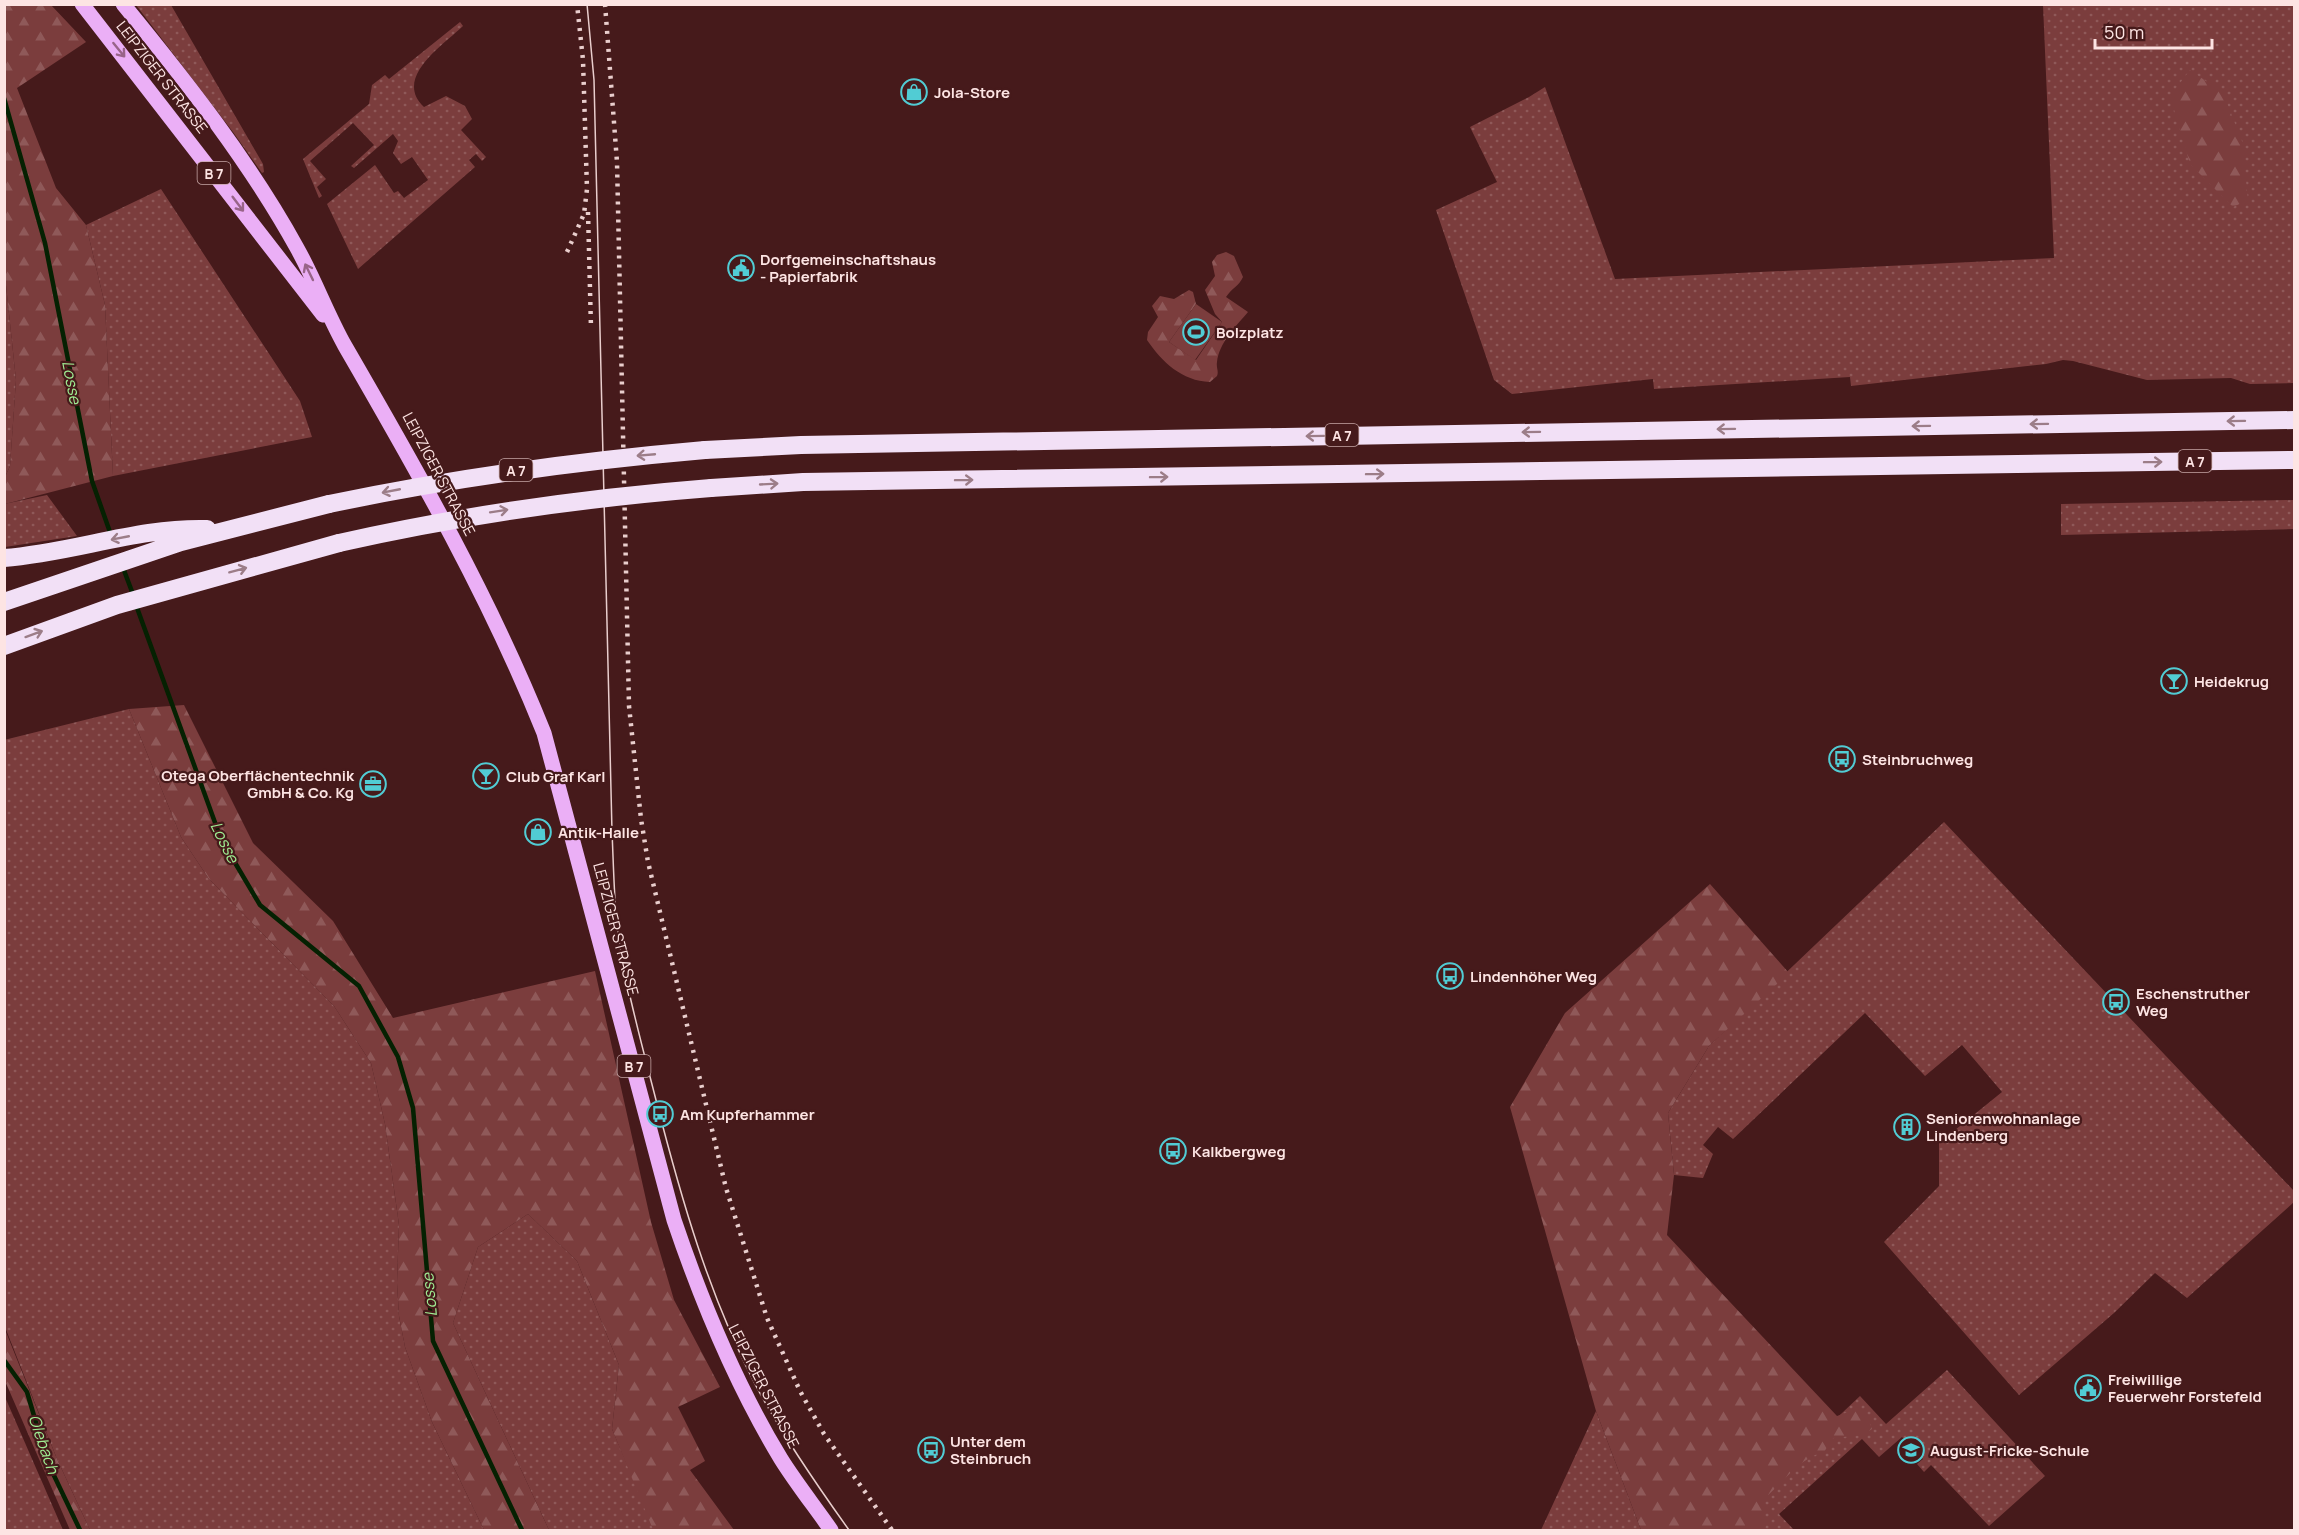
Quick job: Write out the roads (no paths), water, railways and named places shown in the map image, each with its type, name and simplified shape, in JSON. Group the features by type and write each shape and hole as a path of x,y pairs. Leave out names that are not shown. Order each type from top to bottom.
{"highway":[{"name":"A 7","path":"4,602 179,535 227,530 329,504 485,475 591,460 705,450 825,444 2295,420"},
{"name":"A 7","path":"4,646 65,623 182,586 339,543 507,510 594,497 826,482 2295,460"},
{"path":"4,558 179,535"}],"main road":[{"name":"LEIPZIGER STRASSE","path":"82,4 344,344"},
{"name":"LEIPZIGER STRASSE","path":"123,4 240,156 297,248 344,344 401,440 477,584 515,662 544,733 674,1220 696,1284 721,1345 750,1403 782,1460 831,1530"}],"waterway":[{"name":"Losse","path":"4,98 45,243 92,481 111,535"},
{"name":"Losse","path":"122,565 134,597"},
{"name":"Losse","path":"136,605 221,839 260,905 359,986 398,1057 413,1108 433,1341 522,1530"},
{"name":"Olebach","path":"4,1360 27,1392 48,1463 80,1530"}],"tram line":[{"path":"587,4 594,80 612,832 619,943 629,994 676,1173 710,1282 739,1352 766,1405 800,1460 849,1530"}],"railway":[{"path":"567,252 584,214 587,189 583,60 577,4"},
{"path":"605,4 617,162 629,706 648,862 726,1188 767,1318 800,1391 824,1434 892,1530"},
{"path":"588,212 591,328"}],"place":[{"name":"Jola-Store","path":"914,92"},
{"name":"Dorfgemeinschaftshaus - Papierfabrik","path":"741,268"},
{"name":"Bolzplatz","path":"1196,332"},
{"name":"Heidekrug","path":"2174,681"},
{"name":"Steinbruchweg","path":"1842,759"},
{"name":"Club Graf Karl","path":"486,776"},
{"name":"Otega Oberflächentechnik GmbH & Co. Kg","path":"373,784"},
{"name":"Antik-Halle","path":"538,832"},
{"name":"Lindenhöher Weg","path":"1450,976"},
{"name":"Eschenstruther Weg","path":"2116,1002"},
{"name":"Am Kupferhammer","path":"660,1114"},
{"name":"Seniorenwohnanlage Lindenberg","path":"1907,1127"},
{"name":"Kalkbergweg","path":"1173,1151"},
{"name":"Freiwillige Feuerwehr Forstefeld","path":"2088,1388"},
{"name":"Unter dem Steinbruch","path":"931,1450"},
{"name":"August-Fricke-Schule","path":"1911,1450"}]}
